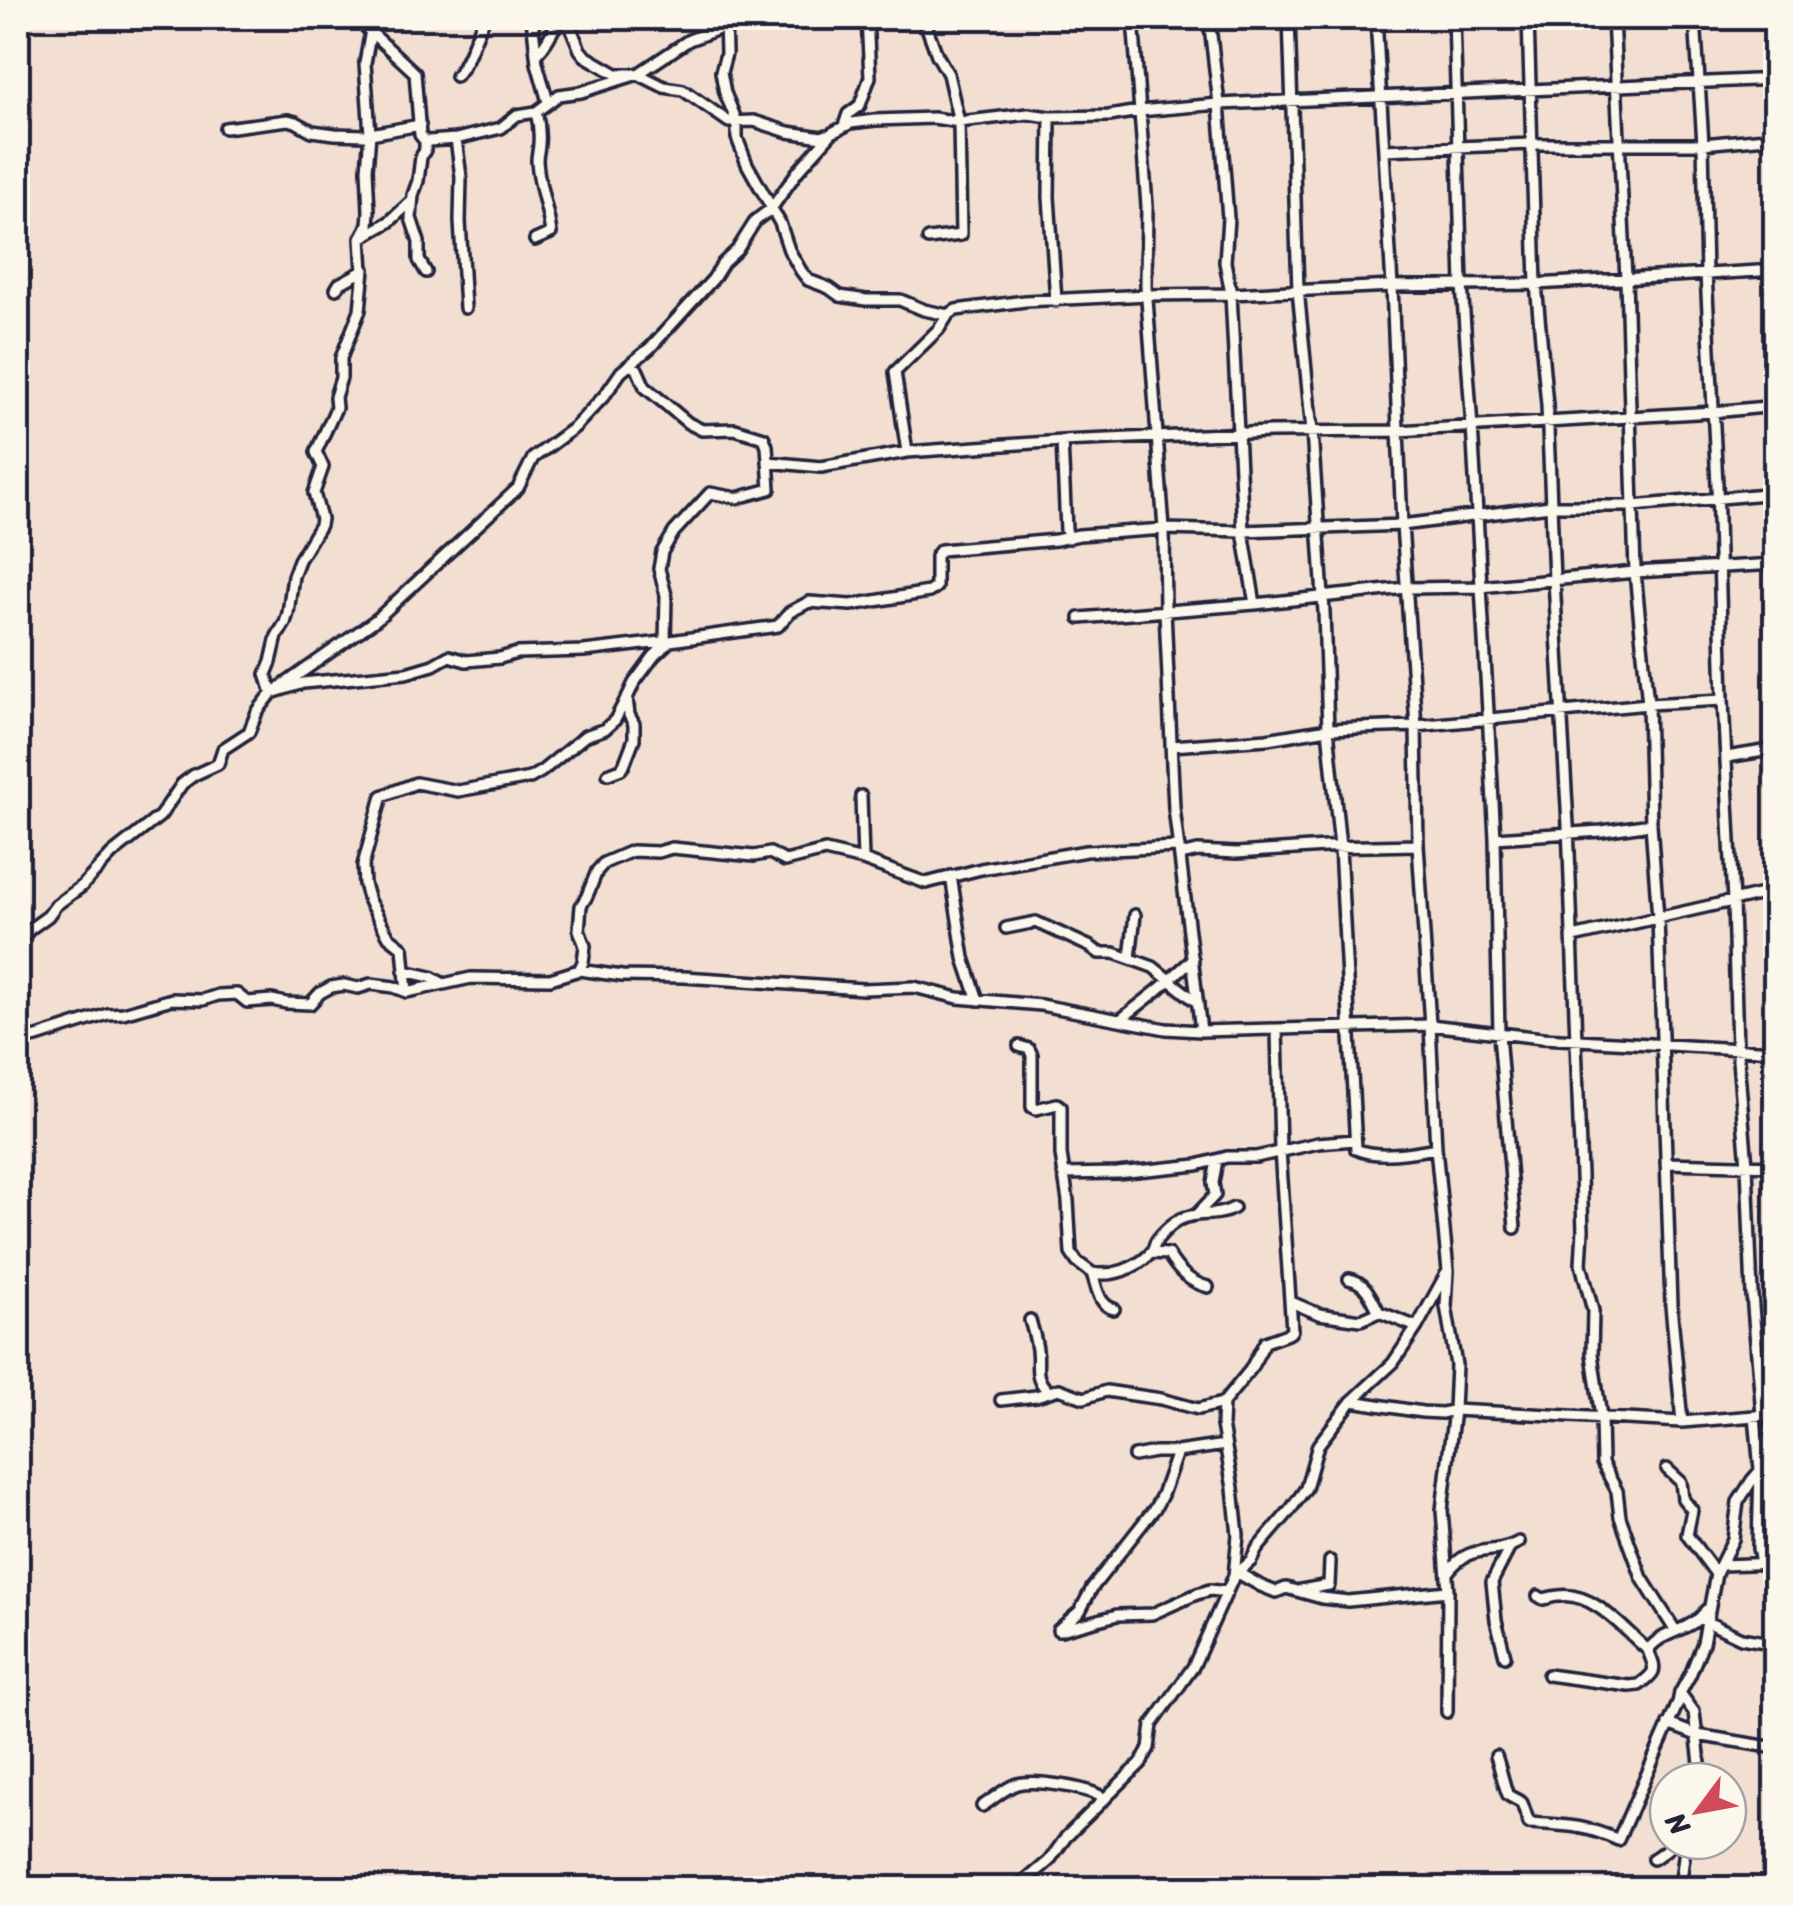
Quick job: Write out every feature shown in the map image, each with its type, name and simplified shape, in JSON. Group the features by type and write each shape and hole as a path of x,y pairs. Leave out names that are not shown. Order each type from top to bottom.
{"street":[{"path":"323,18 360,19 415,73 420,135 426,141 456,139 506,126 517,115 536,112 559,96 638,74 689,40 740,18"},
{"path":"456,76 470,59 475,36 485,18"},
{"path":"532,18 548,102"},
{"path":"536,54 550,40 559,18"},
{"path":"559,18 579,18"},
{"path":"559,18 571,28 585,56 616,74 638,74 664,87 683,90 734,125 754,122 822,136 844,126 875,120 919,118 959,122 1028,114 1109,116 1220,104 1774,79"},
{"path":"844,126 848,114 860,105 870,77 867,18"},
{"path":"920,18 948,74 959,122 962,234 928,238"},
{"path":"1132,18 1147,206 1146,274 1164,529 1174,808 1201,1031"},
{"path":"1210,18 1228,218 1225,262 1231,294 1243,530 1255,604"},
{"path":"1289,18 1298,290 1312,431 1356,1149 1363,1153 1436,1148"},
{"path":"1376,18 1434,1116 1448,1271 1446,1306 1456,1365 1442,1510 1451,1560 1447,1574 1447,1712"},
{"path":"1454,18 1462,285 1494,838 1499,1034 1515,1228"},
{"path":"1528,18 1536,284 1547,421 1573,937 1581,1264 1593,1312 1592,1354 1601,1417 1602,1463 1616,1491 1620,1518 1642,1578 1675,1630"},
{"path":"1613,18 1636,572 1648,704 1658,918 1671,1305 1682,1422"},
{"path":"1496,1756 1504,1774 1504,1788 1522,1803 1529,1823 1569,1824 1618,1840 1699,1656 1703,1620 1718,1570 1733,1539 1738,1502 1765,1466 1769,1448 1760,1396 1737,1049 1695,18"},
{"path":"1772,18 1776,110"},
{"path":"725,22 726,54 721,72 734,125 747,164 783,229 792,258 808,280 840,296 900,300 948,314"},
{"path":"272,692 266,674 288,613 293,576 321,520 314,493 323,467 316,452 336,408 341,358 360,310 364,269 361,238 368,224 370,134 365,62 371,30"},
{"path":"535,240 550,233 545,195 538,181 540,124 536,112"},
{"path":"1050,116 1049,197 1056,301"},
{"path":"224,128 288,120 323,133 370,134 420,125"},
{"path":"18,943 112,854 160,816 182,784 218,764 223,749 249,732 257,712 272,692 358,634 518,488 533,458 575,428 630,364 714,279 756,220 771,209 832,133"},
{"path":"1384,150 1532,144 1703,144 1776,137"},
{"path":"456,139 465,308"},
{"path":"426,141 411,218 419,260 426,272"},
{"path":"361,238 389,222 412,201"},
{"path":"336,290 338,284 364,269"},
{"path":"906,452 895,372 939,329 948,314 960,308 1148,295 1536,284 1776,270"},
{"path":"407,992 402,948 389,937 364,884 363,865 382,796 416,783 458,791 530,778 584,736 605,729 615,720 648,663 667,642 666,595 659,569 662,552 674,532 710,493 737,498 770,489 764,438 736,429 702,430 688,423 644,387 638,368 630,364"},
{"path":"768,462 821,467 906,452 1062,440 1398,431 1776,406"},
{"path":"1062,440 1069,538"},
{"path":"272,692 304,682 406,673 449,656 466,660 584,651 778,626 790,612 809,602 851,605 929,592 936,587 936,556 941,550 1164,529 1402,524 1550,506 1634,506 1776,493"},
{"path":"1080,618 1406,588 1480,587 1776,564"},
{"path":"608,774 624,765 634,739 626,698"},
{"path":"1172,746 1267,739 1328,728 1416,726 1723,700"},
{"path":"1726,757 1776,749"},
{"path":"861,796 863,860"},
{"path":"1494,838 1651,824"},
{"path":"579,970 585,946 580,906 604,863 632,850 658,852 672,848 754,856 770,853 790,860 825,850 924,883 981,868 1086,851 1237,853 1418,845"},
{"path":"951,876 964,958 978,1000"},
{"path":"1573,937 1776,891"},
{"path":"1130,958 1135,914"},
{"path":"1006,928 1036,922 1099,953 1130,958 1152,967 1198,1003"},
{"path":"1120,1020 1193,959"},
{"path":"404,971 454,983 471,978 550,979 579,970 843,988 914,987 939,995 1041,1005 1201,1031 1430,1025 1577,1040 1776,1051"},
{"path":"394,987 404,971"},
{"path":"18,1041 172,998 204,1000 237,994 247,1002 272,1000 303,1005 312,1004 320,992 331,987 358,988 371,984 407,992 442,982"},
{"path":"1236,1575 1238,1535 1222,1425 1223,1403 1250,1370 1265,1342 1292,1332 1276,1030"},
{"path":"1019,1046 1029,1049 1032,1055 1032,1107 1061,1107 1071,1253 1078,1262 1092,1273 1111,1275 1151,1253 1165,1253 1188,1278 1208,1287"},
{"path":"1414,1152 1428,1141 1434,1116"},
{"path":"1063,1174 1197,1165 1226,1157 1355,1140"},
{"path":"1196,1215 1215,1195 1217,1160"},
{"path":"1666,1162 1776,1166"},
{"path":"1151,1253 1156,1241 1176,1222 1196,1215 1223,1214 1234,1208"},
{"path":"1017,1888 1049,1861 1066,1838 1146,1756 1152,1725 1193,1667 1236,1575 1306,1488 1318,1445 1352,1401 1393,1363 1448,1271"},
{"path":"1092,1273 1101,1302 1114,1309"},
{"path":"1349,1279 1359,1281 1379,1312 1417,1327"},
{"path":"1291,1302 1319,1314 1360,1320 1379,1312"},
{"path":"1030,1320 1037,1348 1037,1376 1048,1391"},
{"path":"1002,1400 1065,1390 1084,1398 1106,1391 1198,1409 1223,1403"},
{"path":"1352,1401 1442,1414 1454,1410 1682,1422 1763,1416"},
{"path":"1761,1563 1758,1548 1763,1416"},
{"path":"1134,1456 1225,1445"},
{"path":"1178,1452 1155,1508 1092,1588 1080,1611 1058,1630 1117,1615 1152,1614 1210,1590 1226,1592"},
{"path":"1668,1468 1681,1482 1683,1499 1692,1510 1687,1535 1718,1570"},
{"path":"1451,1560 1514,1545 1492,1582 1505,1656"},
{"path":"1741,1564 1758,1548"},
{"path":"1299,1591 1329,1586 1330,1561"},
{"path":"1718,1570 1741,1564 1776,1563"},
{"path":"1236,1575 1269,1590 1279,1592 1286,1588 1348,1601 1448,1590"},
{"path":"1538,1596 1543,1600 1563,1595 1610,1614 1648,1650 1654,1662 1654,1669 1639,1685 1548,1674"},
{"path":"1648,1650 1675,1630 1703,1620 1742,1638 1776,1644"},
{"path":"1680,1694 1694,1712 1700,1761"},
{"path":"1668,1724 1697,1735 1776,1748"},
{"path":"982,1806 1010,1786 1025,1782 1096,1792 1105,1799"},
{"path":"1680,1888 1682,1861"}]}
